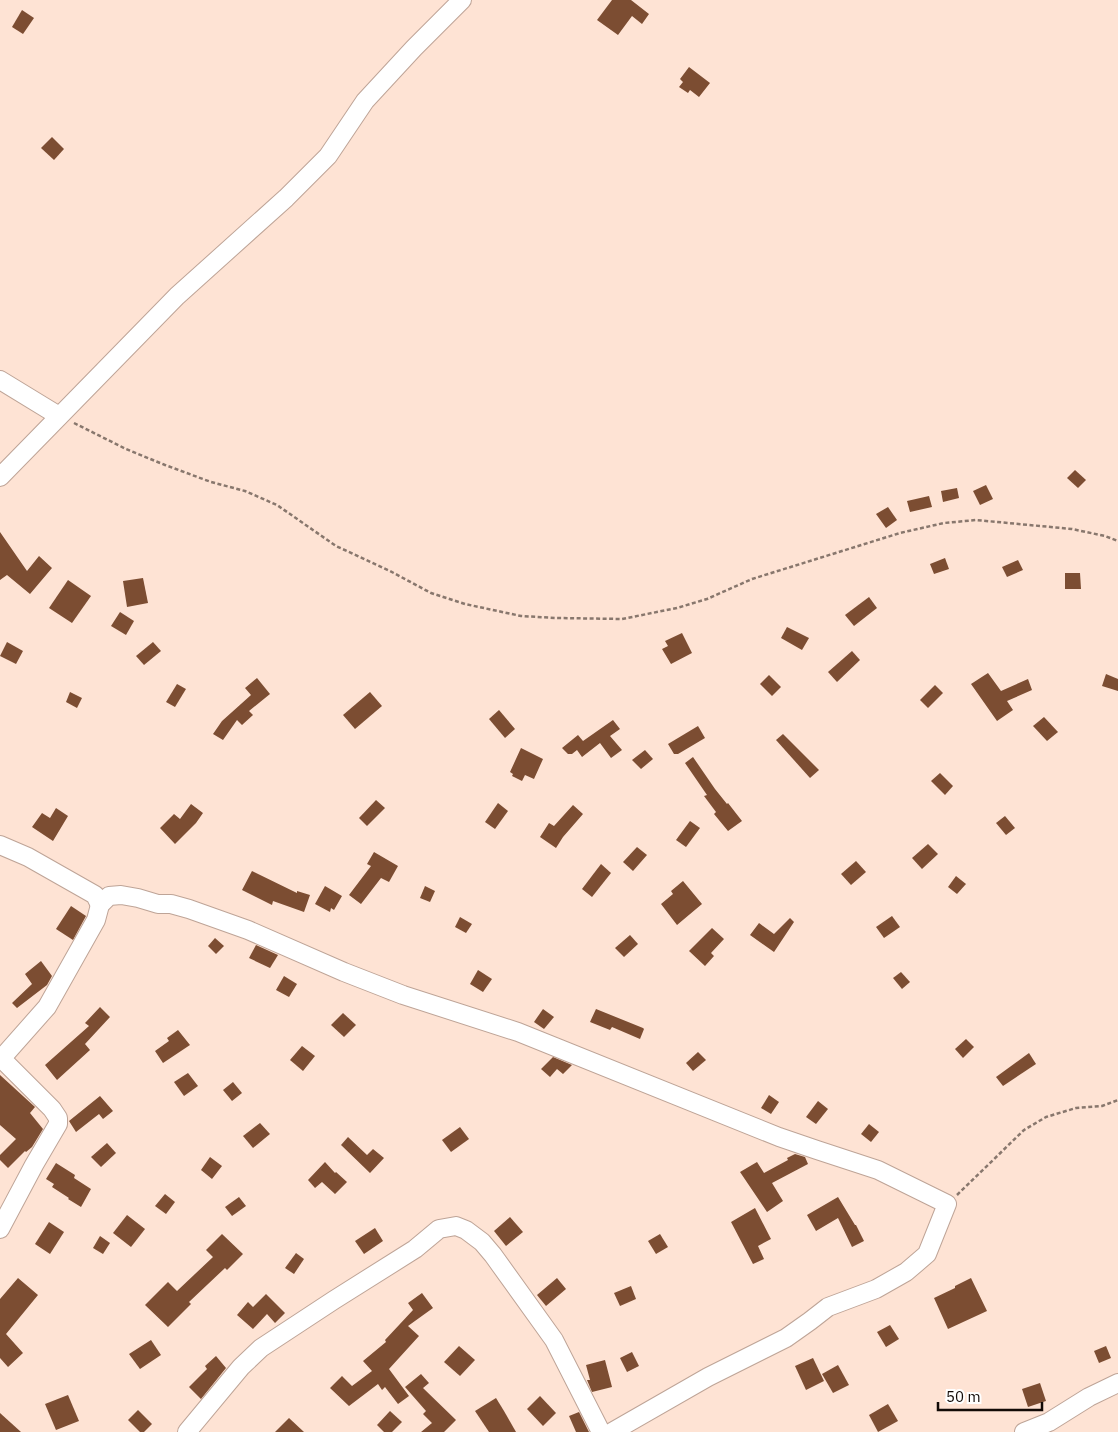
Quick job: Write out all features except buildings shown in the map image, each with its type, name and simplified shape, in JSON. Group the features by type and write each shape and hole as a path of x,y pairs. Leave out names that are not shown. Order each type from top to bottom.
{"street":[{"path":"0,477 177,296 286,198 328,156 365,101 462,0"},
{"path":"0,380 59,416"},
{"path":"0,845 28,857 95,894 100,905"},
{"path":"0,1228 58,1124 58,1118 52,1110 1,1059 47,1007 96,920 100,905 109,896 121,895 158,904 172,904 248,930 344,972 403,995 518,1032 779,1136 878,1170 947,1204 926,1254 906,1272 876,1289 828,1307 786,1338 708,1377 612,1432"},
{"path":"187,1432 241,1367 262,1348 415,1249 440,1229 456,1226 466,1230 482,1242 554,1340 602,1432"},
{"path":"1024,1432 1050,1422 1089,1397 1118,1383"}],"path":[{"path":"59,416 126,449 202,478 245,490 277,505 336,546 390,571 431,593 465,604 521,616 622,619 677,608 707,599 752,578 900,533 944,523 976,520 1072,529 1105,536 1118,541"},
{"path":"947,1204 1024,1130 1046,1117 1076,1108 1102,1106 1118,1100"}]}
